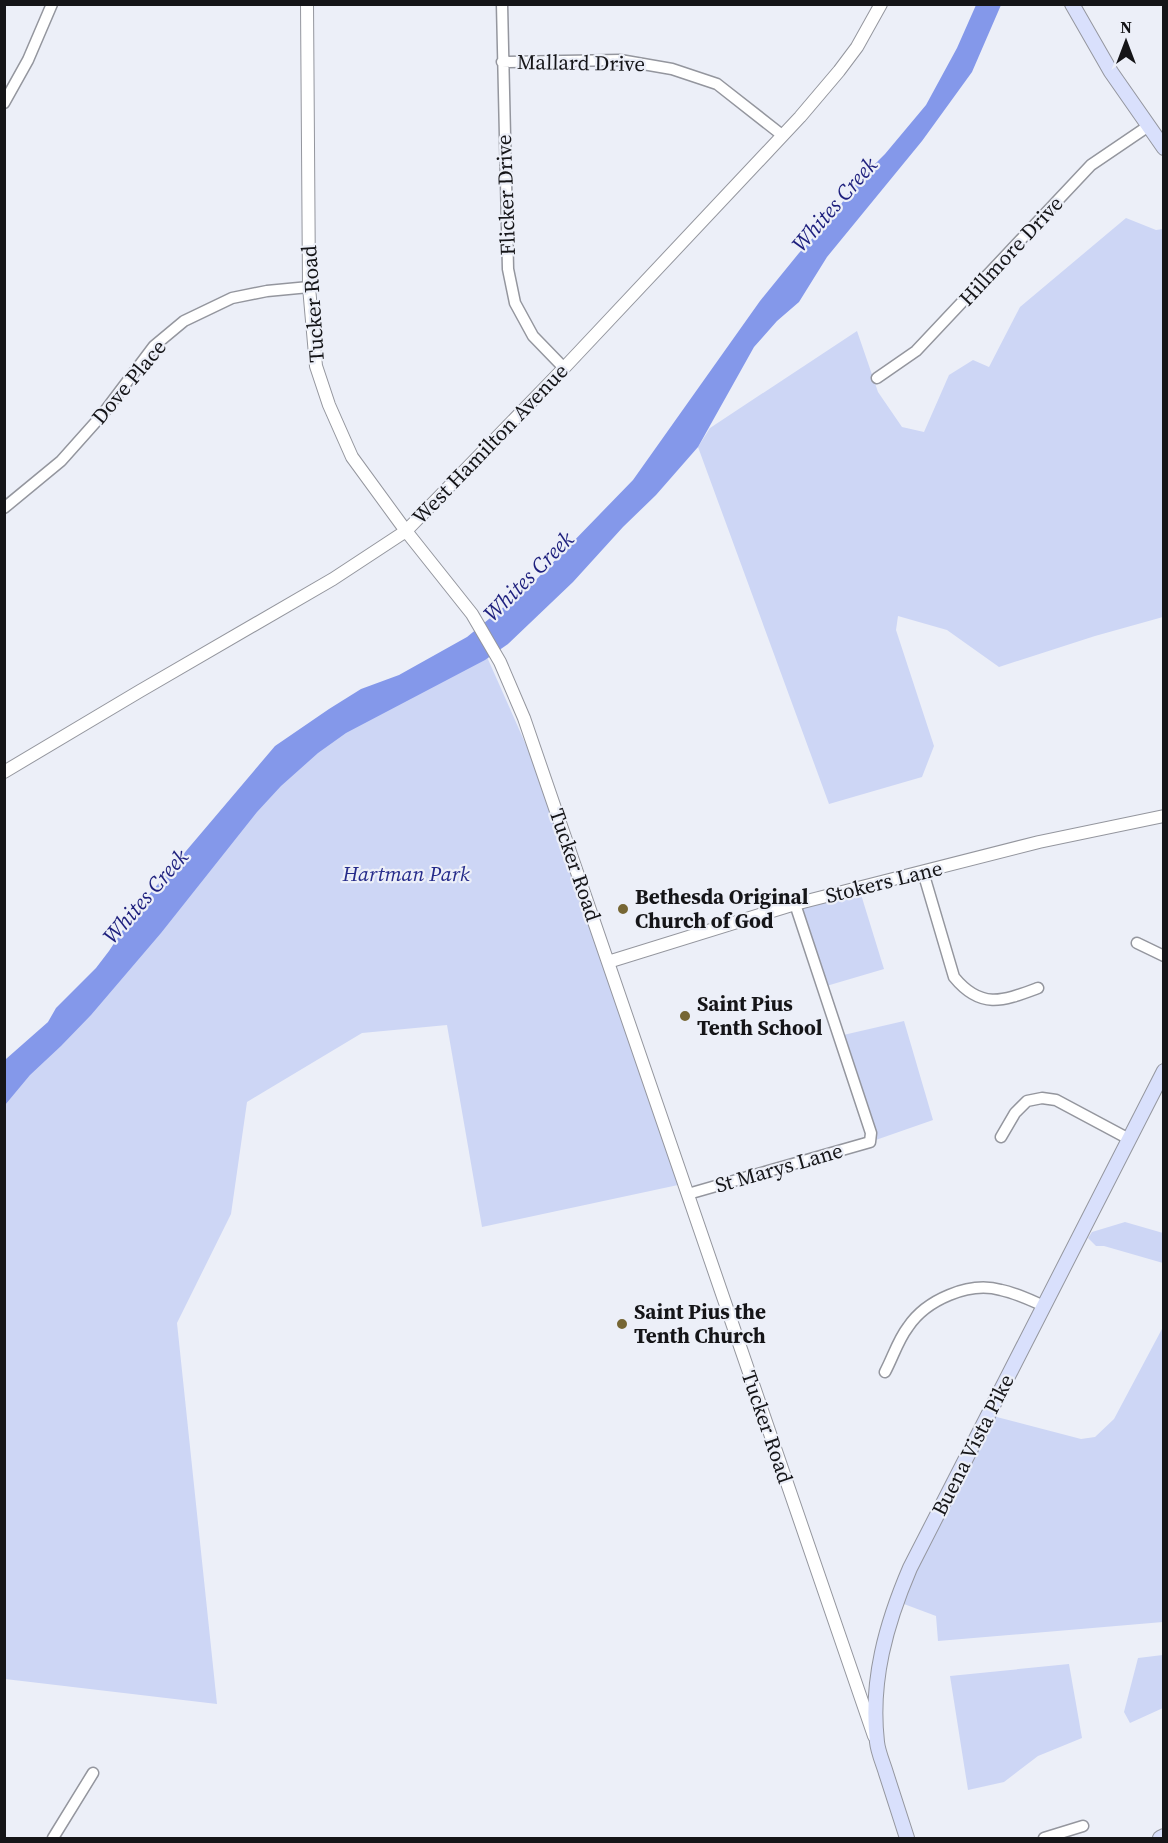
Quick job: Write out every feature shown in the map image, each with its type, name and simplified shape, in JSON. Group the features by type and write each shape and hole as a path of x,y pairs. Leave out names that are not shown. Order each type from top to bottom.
{"main road":[{"path":"1075,5 1111,72 1147,127 1164,148"},
{"name":"Buena Vista Pike","path":"907,1839 877,1744 876,1696 879,1667 885,1635 896,1601 910,1568 1164,1071"}],"street":[{"path":"4,103 24,67 52,4"},
{"name":"Tucker Road","path":"307,4 309,288 316,366 329,405 352,457 406,531 472,614 500,662 524,718 877,1744"},
{"name":"Flicker Drive","path":"502,4 508,269 515,303 533,336 564,368"},
{"name":"West Hamilton Avenue","path":"4,772 333,579 406,531 564,368 782,135 839,71 857,47 881,4"},
{"name":"Mallard Drive","path":"502,62 620,60 672,69 717,84 782,135"},
{"name":"Hillmore Drive","path":"877,378 916,351 1091,165 1147,127"},
{"name":"Dove Place","path":"4,508 61,461 102,416 154,346 184,321 232,298 267,291 309,288"},
{"name":"Stokers Lane","path":"608,962 795,904 1120,824 1164,816"},
{"path":"923,872 954,977 965,990 978,998 995,1000 1009,999 1038,988"},
{"name":"St Marys Lane","path":"688,1194 870,1142 871,1133 795,904"},
{"path":"1137,943 1164,956"},
{"path":"1001,1137 1016,1113 1027,1101 1042,1098 1056,1100 1129,1139"},
{"path":"885,1372 906,1329 918,1314 933,1303 980,1288 1000,1289 1044,1306"},
{"path":"53,1839 93,1773"},
{"path":"1044,1839 1083,1826"}],"green space":[{"path":"1126,218 1156,230 1163,229 1163,617 999,667 947,630 898,616 896,630 934,746 922,777 829,804 698,447 710,428 857,331 878,392 902,427 924,432 949,375 973,360 989,367 1020,307"},
{"name":"Hartman Park","path":"487,657 538,772 678,1185 482,1227 447,1025 362,1033 247,1102 231,1214 177,1323 217,1704 5,1679 4,1085 186,875 332,736"},
{"path":"859,888 884,969 823,987 795,904"},
{"path":"904,1021 933,1120 870,1142 839,1036"},
{"path":"1125,1222 1163,1233 1163,1263 1104,1246 1096,1246 1088,1238 1092,1232"},
{"path":"1163,1327 1163,1622 938,1641 936,1616 896,1601 989,1415 1081,1439 1095,1437 1114,1419"},
{"path":"1163,1655 1163,1708 1130,1723 1124,1712 1138,1658"},
{"path":"1069,1664 1082,1738 1038,1756 1004,1782 968,1790 950,1676"}],"water":[{"path":"976,5 1001,5 972,72 922,141 827,257 799,302 777,321 754,347 698,447 656,495 573,582 508,644 485,660 346,733 318,753 281,786 257,812 161,933 91,1015 30,1075 5,1105 4,1062 6,1059 48,1022 56,1008 96,968 136,910 275,746 361,689 399,675 467,637 533,583 633,480 760,301 832,217 856,183 885,154 926,105 957,48"}],"place":[{"name":"Bethesda Original Church of God","path":"623,909"},
{"name":"Saint Pius Tenth School","path":"685,1016"},
{"name":"Saint Pius the Tenth Church","path":"622,1324"}],"water label":[{"name":"Whites Creek","path":"834,204"},
{"name":"Whites Creek","path":"528,576"},
{"name":"Whites Creek","path":"145,896"}]}
